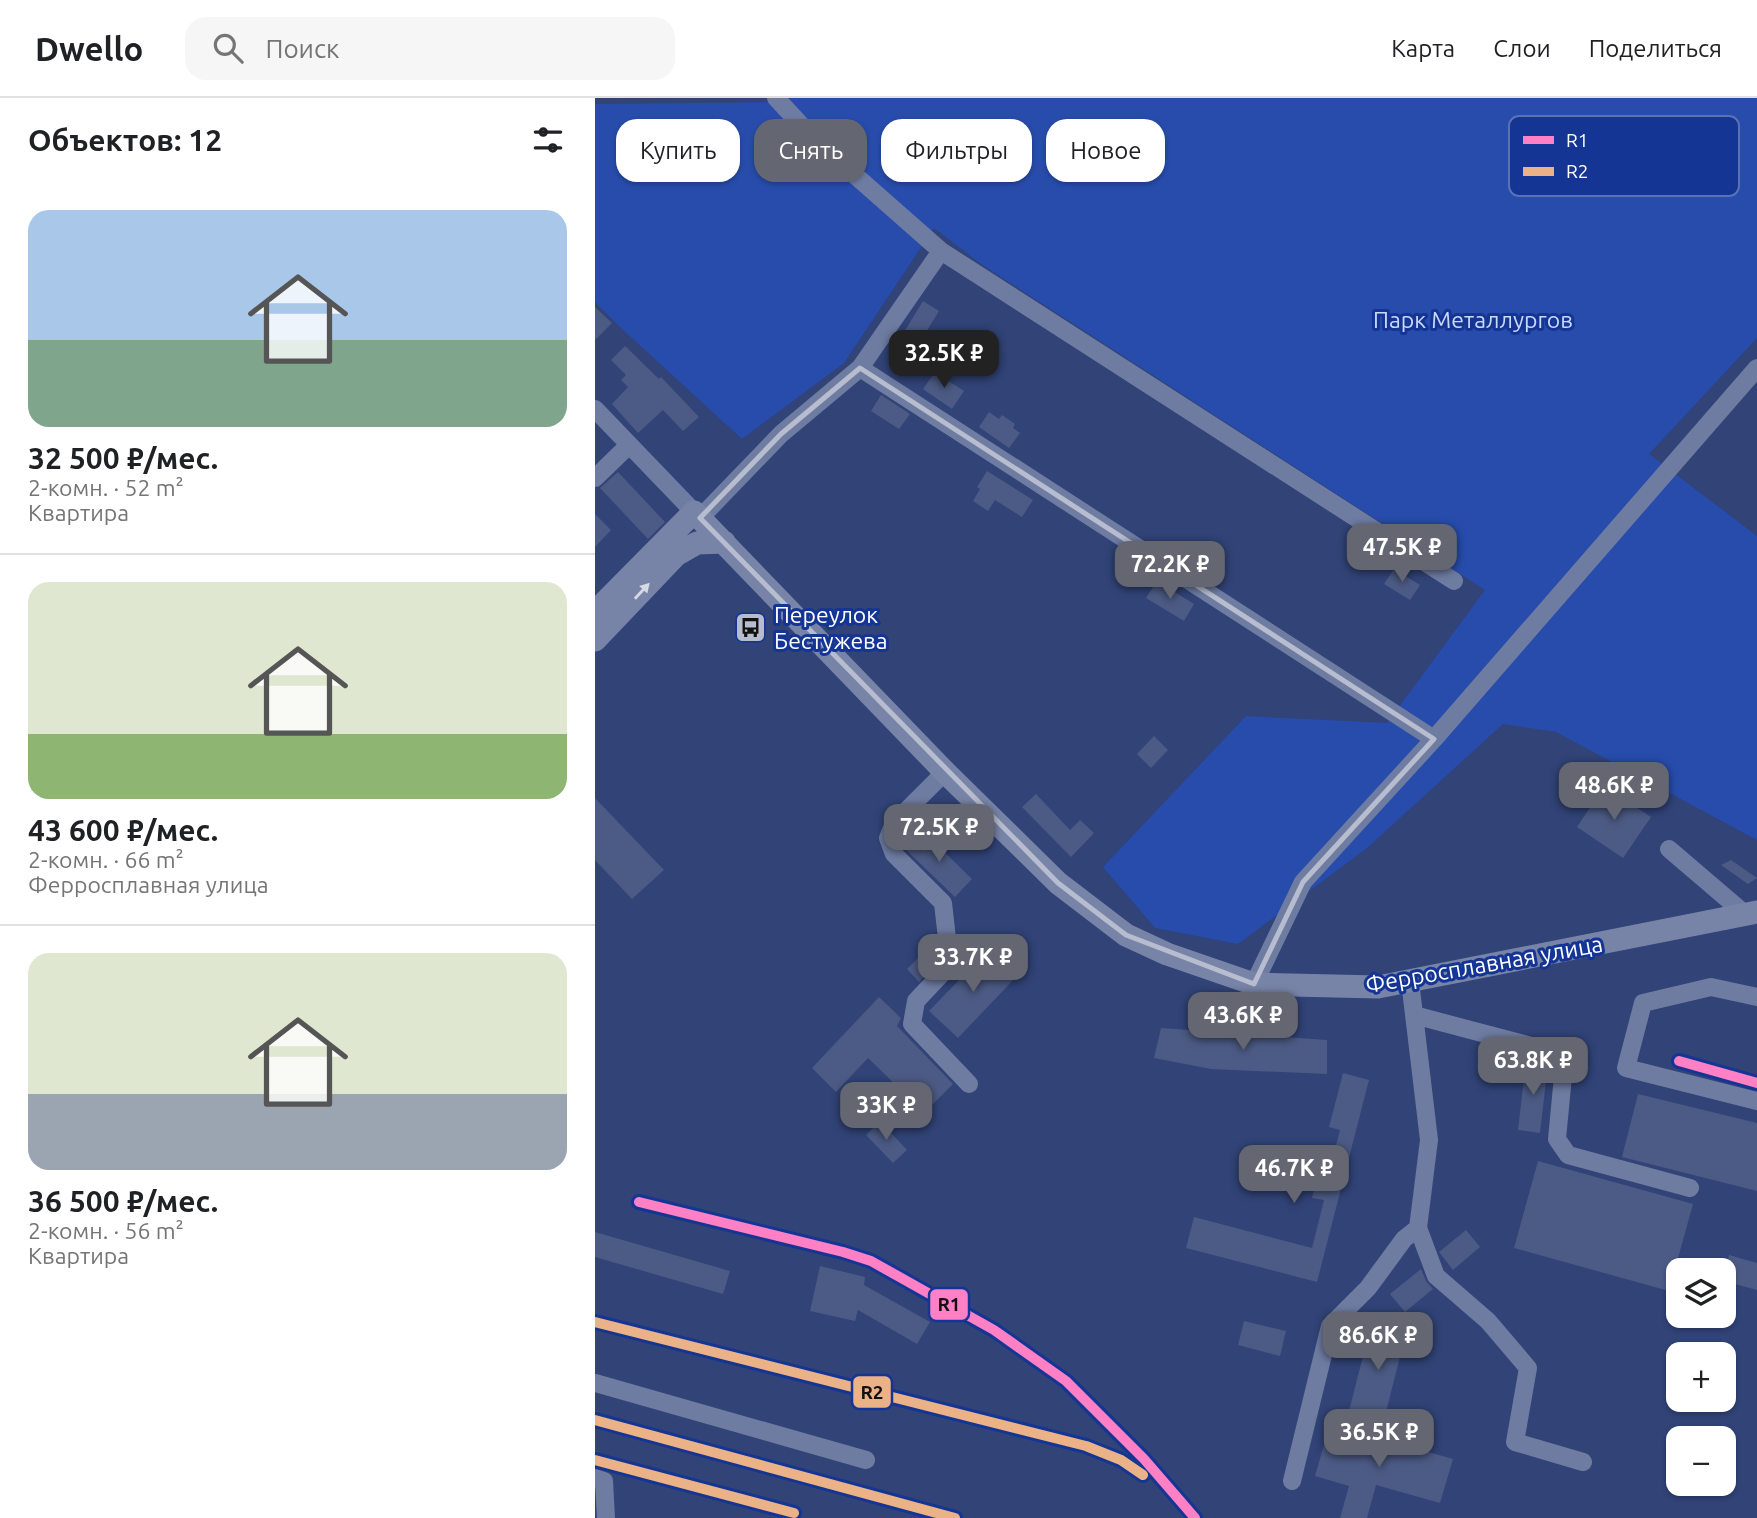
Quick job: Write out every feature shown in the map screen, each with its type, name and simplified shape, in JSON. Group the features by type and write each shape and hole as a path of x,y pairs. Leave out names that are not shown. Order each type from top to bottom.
{"main road":[{"name":"Ферросплавная улица","path":"697,515 945,772 1058,883 1126,935 1167,954 1254,984 1378,987 1751,913"},
{"path":"595,612 697,515"},
{"path":"595,640 681,551 697,543 724,542"}],"street":[{"path":"776,98 815,140 941,251 1454,581"},
{"path":"697,515 781,434 860,368 941,251"},
{"path":"860,368 1434,739"},
{"path":"1254,984 1303,882 1434,739 1757,368"},
{"name":"Ферросплавная улица","path":"595,409 697,515"},
{"path":"595,478 629,445"},
{"path":"945,772 894,823 888,838 894,854 943,903 950,965 916,1001 912,1024 969,1084"},
{"path":"1669,849 1751,913"},
{"path":"1410,981 1429,1140 1418,1228 1436,1276 1488,1321 1528,1368 1515,1442 1583,1462"},
{"path":"1757,998 1711,987 1643,1003 1626,1068 1757,1101"},
{"path":"1414,1015 1565,1055 1557,1139 1568,1155 1690,1188"},
{"path":"1291,1481 1330,1326 1368,1288 1404,1240 1418,1228"},
{"path":"595,1383 866,1460"},
{"path":"595,1478 604,1481 606,1518"}],"highlighted area":[{"path":"860,368 1434,739 1303,882 1254,984 1126,935 1058,883 700,518 781,434"}],"green space":[{"name":"Парк Металлургов","path":"790,98 1757,98 1757,338 1649,454 1757,536 1757,840 1556,732 1503,724 1367,848 1238,944 1155,928 1103,867 1246,716 1387,723 1485,590 981,264 934,228 844,363 742,439 595,302 595,104 790,102"}],"building":[{"path":"923,301 939,311 920,342 904,332"},
{"path":"595,307 612,323 595,340"},
{"path":"625,346 659,379 661,377 699,417 683,431 663,410 638,433 612,404 628,387 621,380 626,375 611,360"},
{"path":"935,372 964,391 952,409 923,389"},
{"path":"881,395 910,414 899,429 871,411"},
{"path":"989,412 999,419 1002,415 1015,424 1013,428 1020,433 1009,448 979,427"},
{"path":"987,471 1033,500 1022,517 995,500 988,511 973,501 980,489 977,487"},
{"path":"618,472 665,522 648,539 600,488"},
{"path":"595,514 611,530 595,547"},
{"path":"1394,569 1420,585 1410,600 1384,584"},
{"path":"1157,581 1194,604 1184,621 1146,598"},
{"path":"1154,736 1168,750 1151,768 1137,754"},
{"path":"1604,786 1651,817 1623,858 1577,827"},
{"path":"1036,794 1070,830 1080,820 1094,833 1071,857 1022,807"},
{"path":"595,798 664,870 632,899 595,860"},
{"path":"924,832 972,879 955,897 906,850"},
{"path":"1731,860 1757,878 1748,884 1721,865"},
{"path":"989,949 1017,976 958,1038 929,1011"},
{"path":"921,955 932,967 919,982 907,969"},
{"path":"879,997 901,1018 897,1026 953,1084 930,1107 910,1087 904,1093 868,1058 836,1092 812,1068"},
{"path":"1161,1028 1327,1040 1327,1074 1211,1069 1154,1058"},
{"path":"1526,1061 1548,1064 1540,1133 1518,1130"},
{"path":"1343,1073 1369,1080 1317,1282 1186,1248 1194,1217 1312,1248 1324,1200 1312,1198 1322,1158 1332,1161 1340,1130 1329,1127"},
{"path":"1638,1094 1757,1123 1757,1191 1622,1157"},
{"path":"880,1121 907,1150 893,1163 866,1135"},
{"path":"1538,1161 1693,1204 1678,1258 1666,1258 1666,1290 1514,1248"},
{"path":"1466,1230 1480,1247 1453,1270 1439,1252"},
{"path":"595,1232 730,1271 723,1294 595,1257"},
{"path":"1729,1255 1757,1263 1757,1290 1736,1284 1736,1258 1728,1258"},
{"path":"820,1266 865,1277 864,1285 930,1322 917,1344 858,1310 855,1321 810,1311"},
{"path":"1421,1269 1433,1289 1405,1312 1390,1294"},
{"path":"1244,1321 1286,1331 1280,1356 1238,1345"},
{"path":"1371,1325 1406,1333 1384,1420 1349,1411"},
{"path":"1330,1424 1453,1459 1440,1503 1376,1485 1367,1518 1340,1518 1349,1486 1315,1476"}],"transit line":[{"name":"R1","path":"1679,1061 1757,1083"},
{"name":"R1","path":"639,1202 871,1261 994,1330 1066,1381 1144,1459 1195,1518"},
{"name":"R2","path":"595,1322 1086,1446 1121,1460 1143,1475"},
{"name":"R2","path":"595,1420 955,1518"},
{"name":"R2","path":"595,1460 794,1513"}],"place":[{"name":"Переулок Бестужева","path":"751,627"}]}
